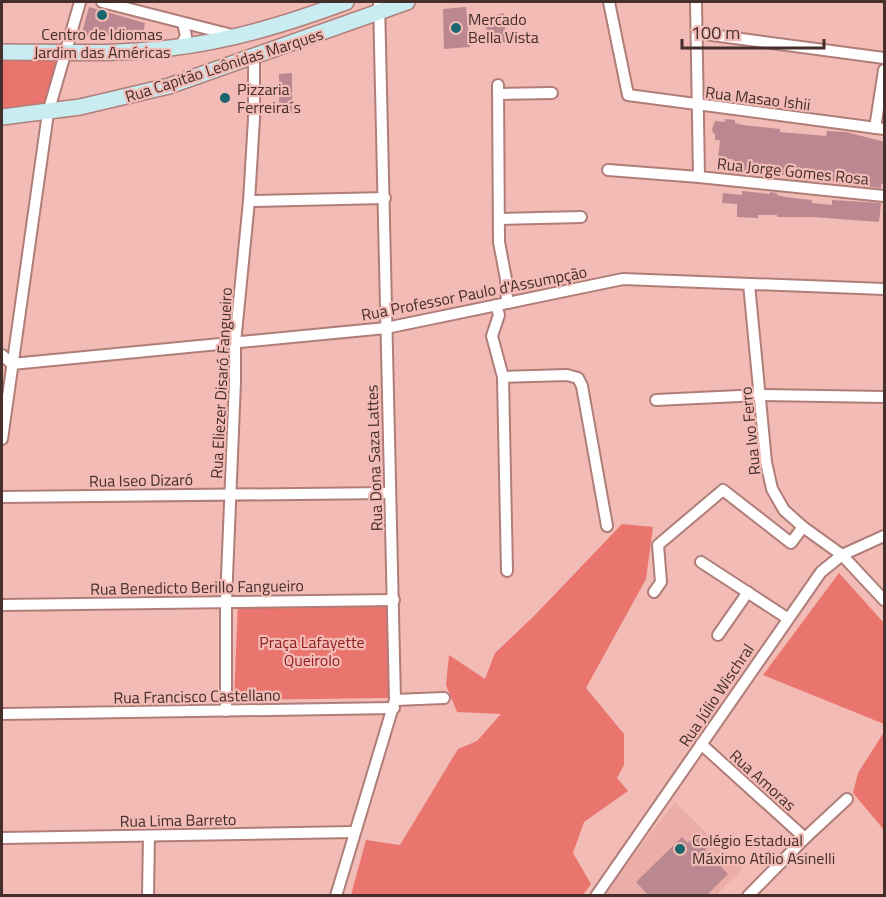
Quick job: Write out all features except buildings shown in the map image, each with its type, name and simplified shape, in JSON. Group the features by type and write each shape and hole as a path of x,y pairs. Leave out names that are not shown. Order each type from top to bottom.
{"main road":[{"name":"Rua Capitão Leônidas Marques","path":"2,52 127,51 180,47 238,37 346,2"},
{"name":"Rua Capitão Leônidas Marques","path":"2,117 48,113 137,95 169,86 254,57 379,7 407,2"}],"street":[{"path":"2,439 48,113 80,2"},
{"path":"102,2 238,37"},
{"name":"Rua Masao Ishii","path":"609,2 628,95 880,128"},
{"name":"Rua Jorge Gomes Rosa","path":"696,2 699,177"},
{"name":"Rua Dona Saza Lattes","path":"336,896 394,704 394,600 389,492 385,198 379,7"},
{"path":"180,47 186,36 183,23"},
{"path":"697,33 885,58"},
{"name":"Rua Eliezer Disaró Fangueiro","path":"226,711 226,601 235,343 249,201 254,119 254,57"},
{"path":"880,128 885,70"},
{"path":"507,571 503,377 492,336 507,283 499,247 498,89 552,93"},
{"name":"Rua Jorge Gomes Rosa","path":"608,170 885,196"},
{"path":"249,201 385,198"},
{"path":"499,219 581,217"},
{"name":"Rua Professor Paulo d'Assumpção","path":"12,364 386,328 623,279 885,289"},
{"name":"Rua Ivo Ferro","path":"748,284 766,462 772,489 784,510 803,528 842,555 885,600"},
{"path":"2,356 12,364"},
{"path":"503,377 567,375 578,378 582,386 608,526"},
{"path":"657,400 760,395 885,397"},
{"path":"654,592 661,582 658,545 723,490 791,543 803,528"},
{"name":"Rua Iseo Dizaró","path":"2,497 389,492"},
{"name":"Rua Júlio Wischral","path":"596,896 821,572 842,555 885,536"},
{"path":"701,562 788,618"},
{"path":"718,635 748,592"},
{"name":"Rua Benedicto Berillo Fangueiro","path":"2,605 394,600"},
{"name":"Rua Francisco Castellano","path":"2,714 226,711 394,704 444,698"},
{"name":"Rua Amoras","path":"701,744 805,838"},
{"path":"748,896 847,799"},
{"name":"Rua Lima Barreto","path":"2,838 354,832"},
{"path":"148,896 149,836"}],"shaded area":[{"name":"Colégio Estadual Máximo Atílio Asinelli","path":"675,802 743,869 716,895 605,896 611,884"}],"green space":[{"path":"2,57 58,57 45,106 2,110"},
{"path":"622,524 653,527 646,579 586,688 624,734 624,765 617,778 628,791 584,822 573,853 591,884 583,895 351,895 366,840 400,845 458,749 477,741 501,714 457,712 446,685 449,655 485,679 495,653 535,615"},
{"path":"839,573 884,623 884,724 763,675"},
{"name":"Praça Lafayette Queirolo","path":"238,602 387,604 390,698 234,700"},
{"path":"884,732 884,830 853,793 858,773"}],"place":[{"name":"Centro de Idiomas Jardim das Américas","path":"102,15"},
{"name":"Mercado Bella Vista","path":"456,28"},
{"name":"Pizzaria Ferreira´s","path":"225,98"},
{"name":"Colégio Estadual Máximo Atílio Asinelli","path":"680,849"}]}
